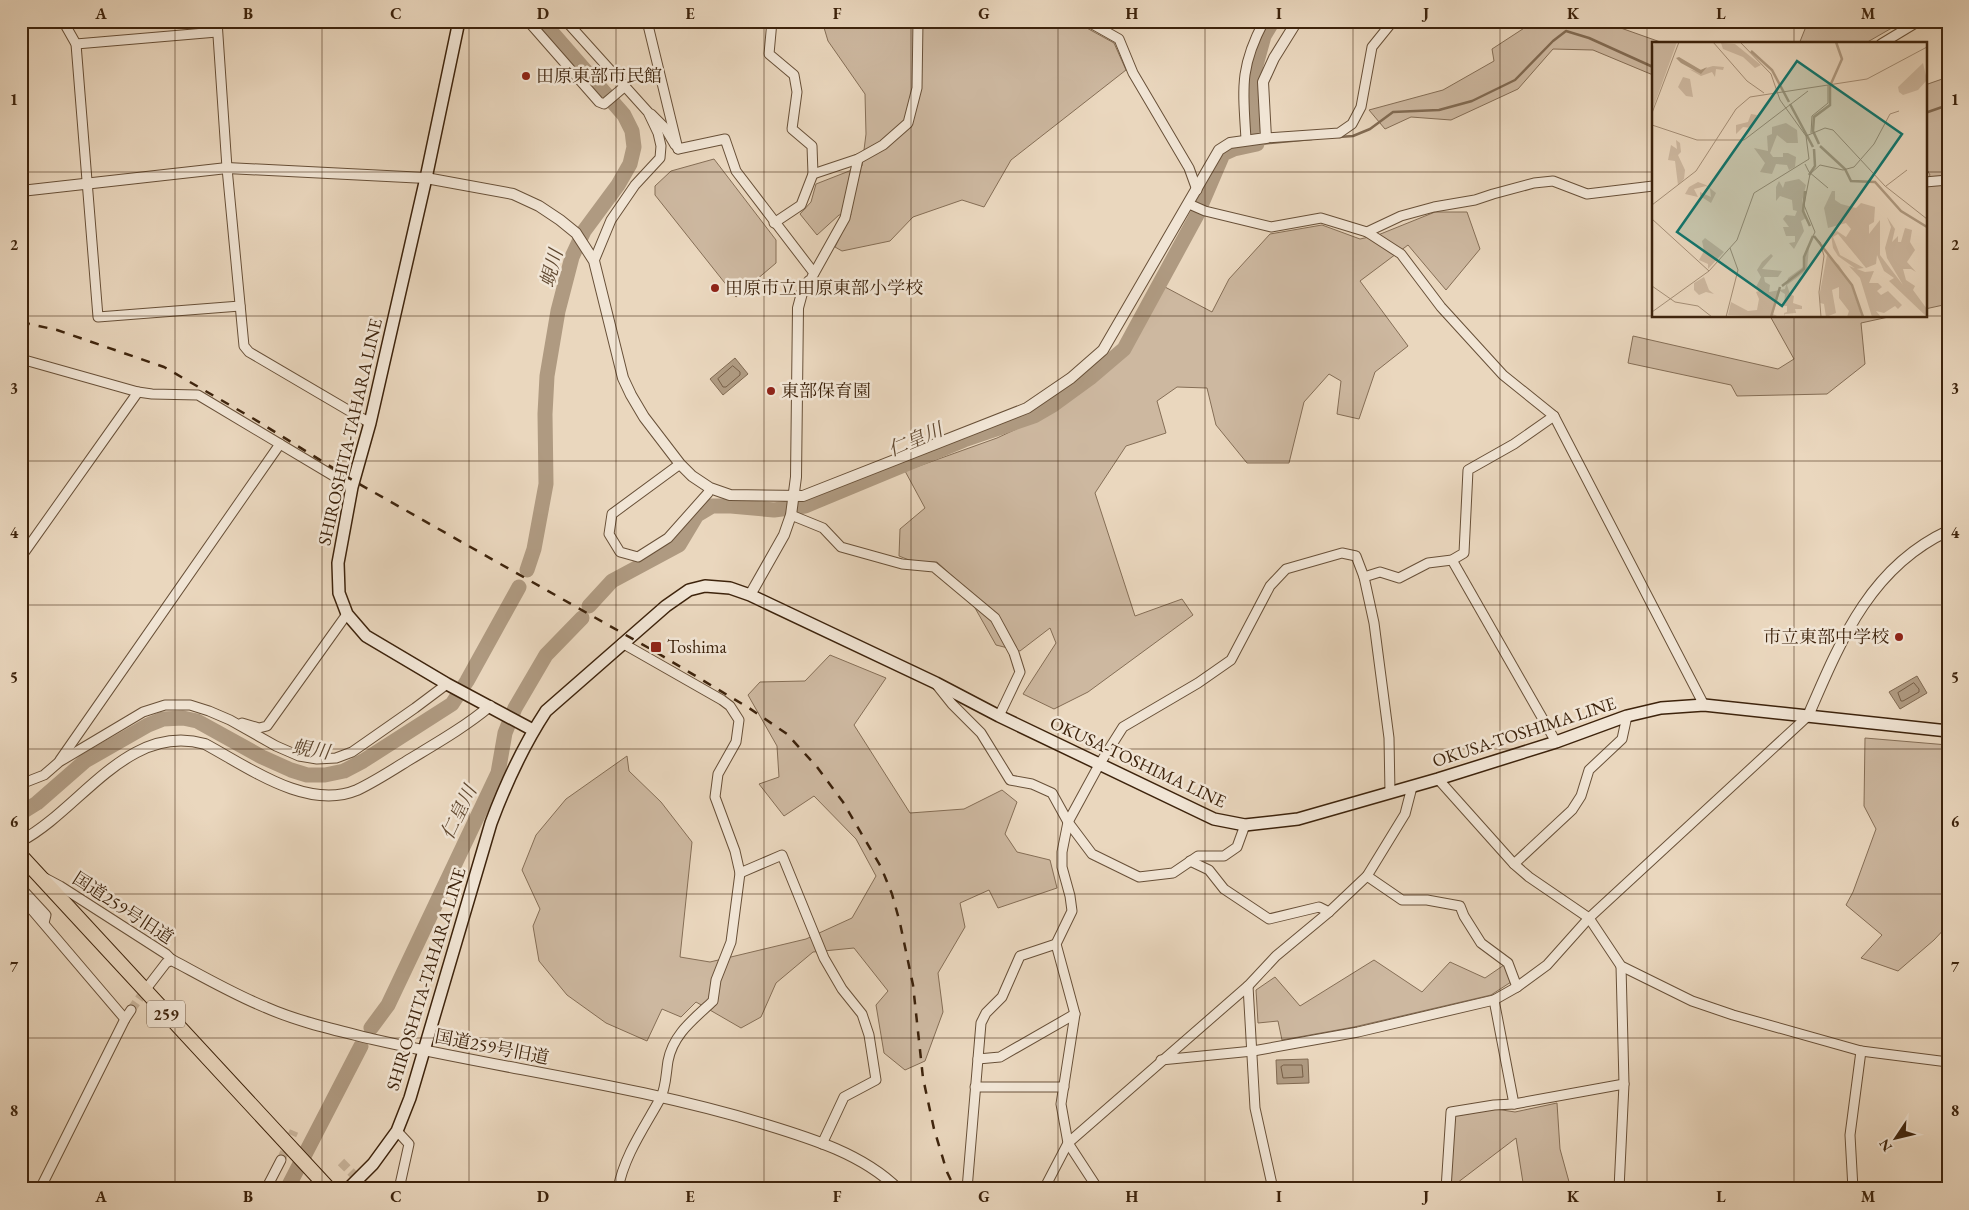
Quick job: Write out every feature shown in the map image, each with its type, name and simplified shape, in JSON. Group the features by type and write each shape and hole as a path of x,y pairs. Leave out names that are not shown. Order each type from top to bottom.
{"highway":[{"name":"259","path":"21,856 329,1189"}],"main road":[{"name":"SHIROSHITA-TAHARA LINE","path":"348,1189 373,1164 396,1131 410,1098 491,823 528,727 447,684 366,636 347,614 339,592 338,563 352,487 370,423 426,178 459,21"},
{"name":"OKUSA-TOSHIMA LINE","path":"528,727 666,606 690,590 705,586 730,588 750,595 936,683 1099,765 1214,819 1244,825 1298,819 1412,787 1556,742 1627,716 1661,708 1704,705 1948,731"}],"street":[{"path":"63,21 76,44 98,317 240,306"},
{"path":"217,21 227,168 244,346 249,352 370,423"},
{"path":"528,21 599,102 604,104 624,87"},
{"path":"566,21 624,87 665,128 678,149"},
{"path":"647,21 678,149"},
{"path":"772,21 769,54 794,75 797,92 792,129 812,146 814,174 800,205 774,223"},
{"path":"814,174 858,159 882,145 908,124 917,88 918,21"},
{"path":"1087,21 1119,39 1134,73 1189,168 1197,190"},
{"path":"1246,139 1243,82 1245,65 1254,40 1264,21"},
{"path":"1266,138 1264,82 1274,58 1297,21"},
{"path":"21,191 227,168 426,178 512,194 539,206 576,233 594,261 623,378 644,417 680,464 692,476 710,488 730,495 803,496 1027,408 1071,378 1103,350 1219,150 1230,143 1246,139 1339,133 1352,124 1361,107 1372,48 1393,21"},
{"path":"1883,42 1919,21"},
{"path":"76,44 217,32"},
{"path":"594,261 611,220 635,185 660,158 661,146 658,133 648,112"},
{"path":"678,149 725,139 736,171 812,277"},
{"path":"750,595 784,535 791,514 796,477 798,308 802,293 845,218 858,159"},
{"path":"1926,182 1948,180"},
{"path":"1366,232 1402,216 1434,206 1475,200 1534,184 1553,181 1587,194 1652,186"},
{"path":"1189,204 1205,212 1271,227 1321,218 1366,232 1401,254 1441,307 1503,375 1554,416 1704,705"},
{"path":"21,359 138,392 198,395 352,487"},
{"path":"21,557 138,392"},
{"path":"1364,577 1380,572 1399,578 1428,563 1452,560 1464,553 1468,470 1514,444 1554,416"},
{"path":"59,762 280,444"},
{"path":"680,464 612,514 609,534 620,552 638,557 668,538 708,493 710,488"},
{"path":"791,514 823,528 841,547 902,564 934,567 995,618 1014,653 1020,672 999,716"},
{"path":"1161,1060 1253,1050 1358,1032 1494,1000 1517,988 1546,965 1589,918 1808,716 1844,635 1865,601 1877,586 1912,551 1948,531"},
{"path":"1098,1189 1068,1143 1061,1104 1075,1014 1056,944 1072,911 1062,867 1062,852 1068,822 1099,765 1123,727 1198,683 1231,660 1270,586 1286,569 1342,553 1356,556 1364,577 1374,623 1389,738 1390,793"},
{"path":"1452,560 1556,742"},
{"path":"230,720 259,728 267,726 347,614"},
{"path":"618,1189 621,1173 648,1118 662,1097 672,1046 684,1028 713,1002 716,980 732,942 740,873 735,851 716,797 718,774 736,742 739,720 730,706 722,700 622,643"},
{"path":"936,683 952,704 981,733 1010,780 1032,784 1052,792 1068,822 1092,854 1138,877 1173,873 1198,856 1224,856 1238,847 1244,825"},
{"path":"21,784 44,775 59,762 143,712 165,705 190,705 209,710 276,746 299,756 317,760 336,758 352,752 447,684"},
{"path":"21,841 52,821 119,763 159,742 176,739 198,742 285,786 310,794 326,796 357,790 406,762 490,706"},
{"path":"1514,864 1572,810 1581,796 1589,770 1622,739 1627,716"},
{"path":"1438,779 1514,864 1528,877 1589,918 1621,966 1692,1001 1733,1015 1861,1051 1948,1062"},
{"path":"1044,1189 1068,1143 1248,986 1276,956 1329,912 1366,876 1405,814 1412,787"},
{"path":"740,873 782,855 824,958 842,989 862,1014 869,1035 876,1080 844,1097 822,1144"},
{"path":"1190,861 1209,870 1224,889 1270,919 1319,907 1329,912"},
{"name":"国道259号旧道","path":"40,876 60,886 166,954 172,960 263,1007 294,1018 372,1039 714,1109 822,1144 871,1168 898,1189"},
{"path":"1366,876 1402,900 1427,900 1460,906 1481,943 1508,963 1517,988"},
{"path":"21,888 46,915 44,922"},
{"path":"21,897 125,1019"},
{"path":"967,1189 981,1023 986,1013 1002,996 1020,956 1056,944"},
{"path":"146,988 166,963 172,960"},
{"path":"1619,1189 1624,1084 1621,966"},
{"path":"1248,986 1255,1108 1273,1189"},
{"path":"1494,1000 1514,1104"},
{"path":"40,1189 131,1010"},
{"path":"978,1059 1000,1057 1075,1014"},
{"path":"1854,1189 1850,1135 1861,1051"},
{"path":"1446,1189 1451,1112 1494,1105 1514,1104 1624,1084"},
{"path":"975,1087 1064,1087"},
{"path":"396,1131 409,1144 399,1189"},
{"path":"266,1189 281,1160"}],"shaded area":[{"path":"822,21 1074,21 1114,43 1126,70 1011,160 984,207 962,200 913,217 890,241 842,251 835,247 851,214 839,215 817,235 800,214 811,202 816,184 862,166 866,134 865,94 828,41"},
{"path":"1535,21 1601,21 1660,42 1652,42 1652,75 1593,50 1553,49 1518,89 1451,120 1411,117 1385,129 1369,110 1443,90 1494,61 1492,49"},
{"path":"1812,21 1904,21 1867,42 1800,42 1807,24"},
{"path":"1948,77 1948,304 1926,309 1926,182 1930,175 1926,168 1926,85"},
{"path":"714,159 776,240 776,263 736,297 655,195 655,186 671,171"},
{"path":"1435,212 1467,212 1480,249 1446,290 1408,245 1360,281 1408,346 1375,372 1359,419 1337,414 1341,381 1329,374 1304,402 1289,463 1247,463 1216,425 1207,388 1177,387 1157,401 1166,433 1126,446 1095,493 1135,616 1182,599 1193,615 1088,692 1054,709 1023,694 1056,643 1050,628 1020,651 996,645 962,585 937,562 914,562 899,556 900,529 925,508 905,471 997,438 1055,411 1127,353 1165,287 1212,312 1229,279 1270,234 1322,225 1360,239 1378,235"},
{"path":"1771,318 1884,318 1861,323 1865,364 1827,394 1737,396 1731,385 1628,363 1633,336 1778,369 1794,359"},
{"path":"830,655 886,678 854,725 910,813 964,809 1002,790 1017,802 1005,834 1017,852 1050,860 1057,888 998,908 989,890 960,903 965,927 938,973 943,1012 925,1061 905,1070 884,1053 876,1005 888,991 854,948 813,952 776,983 761,1017 741,1028 696,1002 681,1017 662,1009 647,1041 606,1023 567,995 539,961 533,926 540,909 522,870 536,835 566,799 627,756 629,771 661,802 692,842 680,957 710,962 806,939 852,918 876,876 856,839 814,796 784,816 759,784 779,777 777,746 748,695 760,682 805,681"},
{"path":"1865,738 1948,745 1948,925 1934,940 1898,971 1861,958 1882,935 1846,905 1853,892 1876,829 1864,806"},
{"path":"1374,960 1422,992 1450,962 1485,978 1504,965 1511,982 1491,995 1354,1027 1282,1040 1278,1021 1258,1023 1256,990 1275,977 1300,1006"},
{"path":"1557,1103 1560,1149 1571,1189 1524,1189 1516,1138 1457,1183 1456,1189 1450,1189 1455,1116 1496,1109 1515,1112"}],"water":[{"path":"735,358 748,374 723,395 710,379"},
{"path":"1917,676 1927,693 1900,709 1889,692"},
{"path":"1308,1059 1309,1083 1277,1084 1276,1060"}],"waterway":[{"name":"蜆川","path":"527,570 534,549 546,484 545,414 547,376 558,311 572,257 584,231 618,185 630,164 634,147 632,131 624,115 542,21"},
{"name":"仁皇川","path":"1255,131 1253,76 1264,36 1273,21"},
{"path":"1339,137 1353,136 1370,129 1393,112 1439,110 1472,101 1515,80 1553,41 1566,31 1589,38 1652,67"},
{"path":"1926,113 1948,105"},
{"path":"1260,144 1312,139"},
{"name":"仁皇川","path":"1202,203 1223,154 1234,149 1257,144"},
{"name":"仁皇川","path":"589,606 612,581 679,545 697,515 712,506 774,510 805,506 964,440 1034,416 1053,405 1090,378 1124,349 1197,215"},
{"name":"蜆川","path":"21,813 37,803 85,761 148,725 163,719 183,718 197,721 262,757 307,775 325,775 344,771 363,761 452,704 467,681 519,587"},
{"name":"仁皇川","path":"371,1028 388,1005 498,773 505,733 515,708 546,655 582,618"},
{"name":"仁皇川","path":"287,1189 361,1046"}],"tunnel":[{"path":"131,1010 146,989"},
{"path":"281,1160 294,1131"},
{"path":"341,1162 368,1189"}],"railway":[{"path":"21,322 57,330 164,367 254,419 354,481 654,651 749,708 787,734 817,767 843,802 881,867 892,894 913,985 923,1078 934,1129 947,1172 955,1189"}],"place":[{"name":"田原東部市民館","path":"526,76"},
{"name":"田原市立田原東部小学校","path":"715,288"},
{"name":"東部保育園","path":"771,391"},
{"name":"市立東部中学校","path":"1899,637"},
{"name":"Toshima","path":"656,647"}]}
